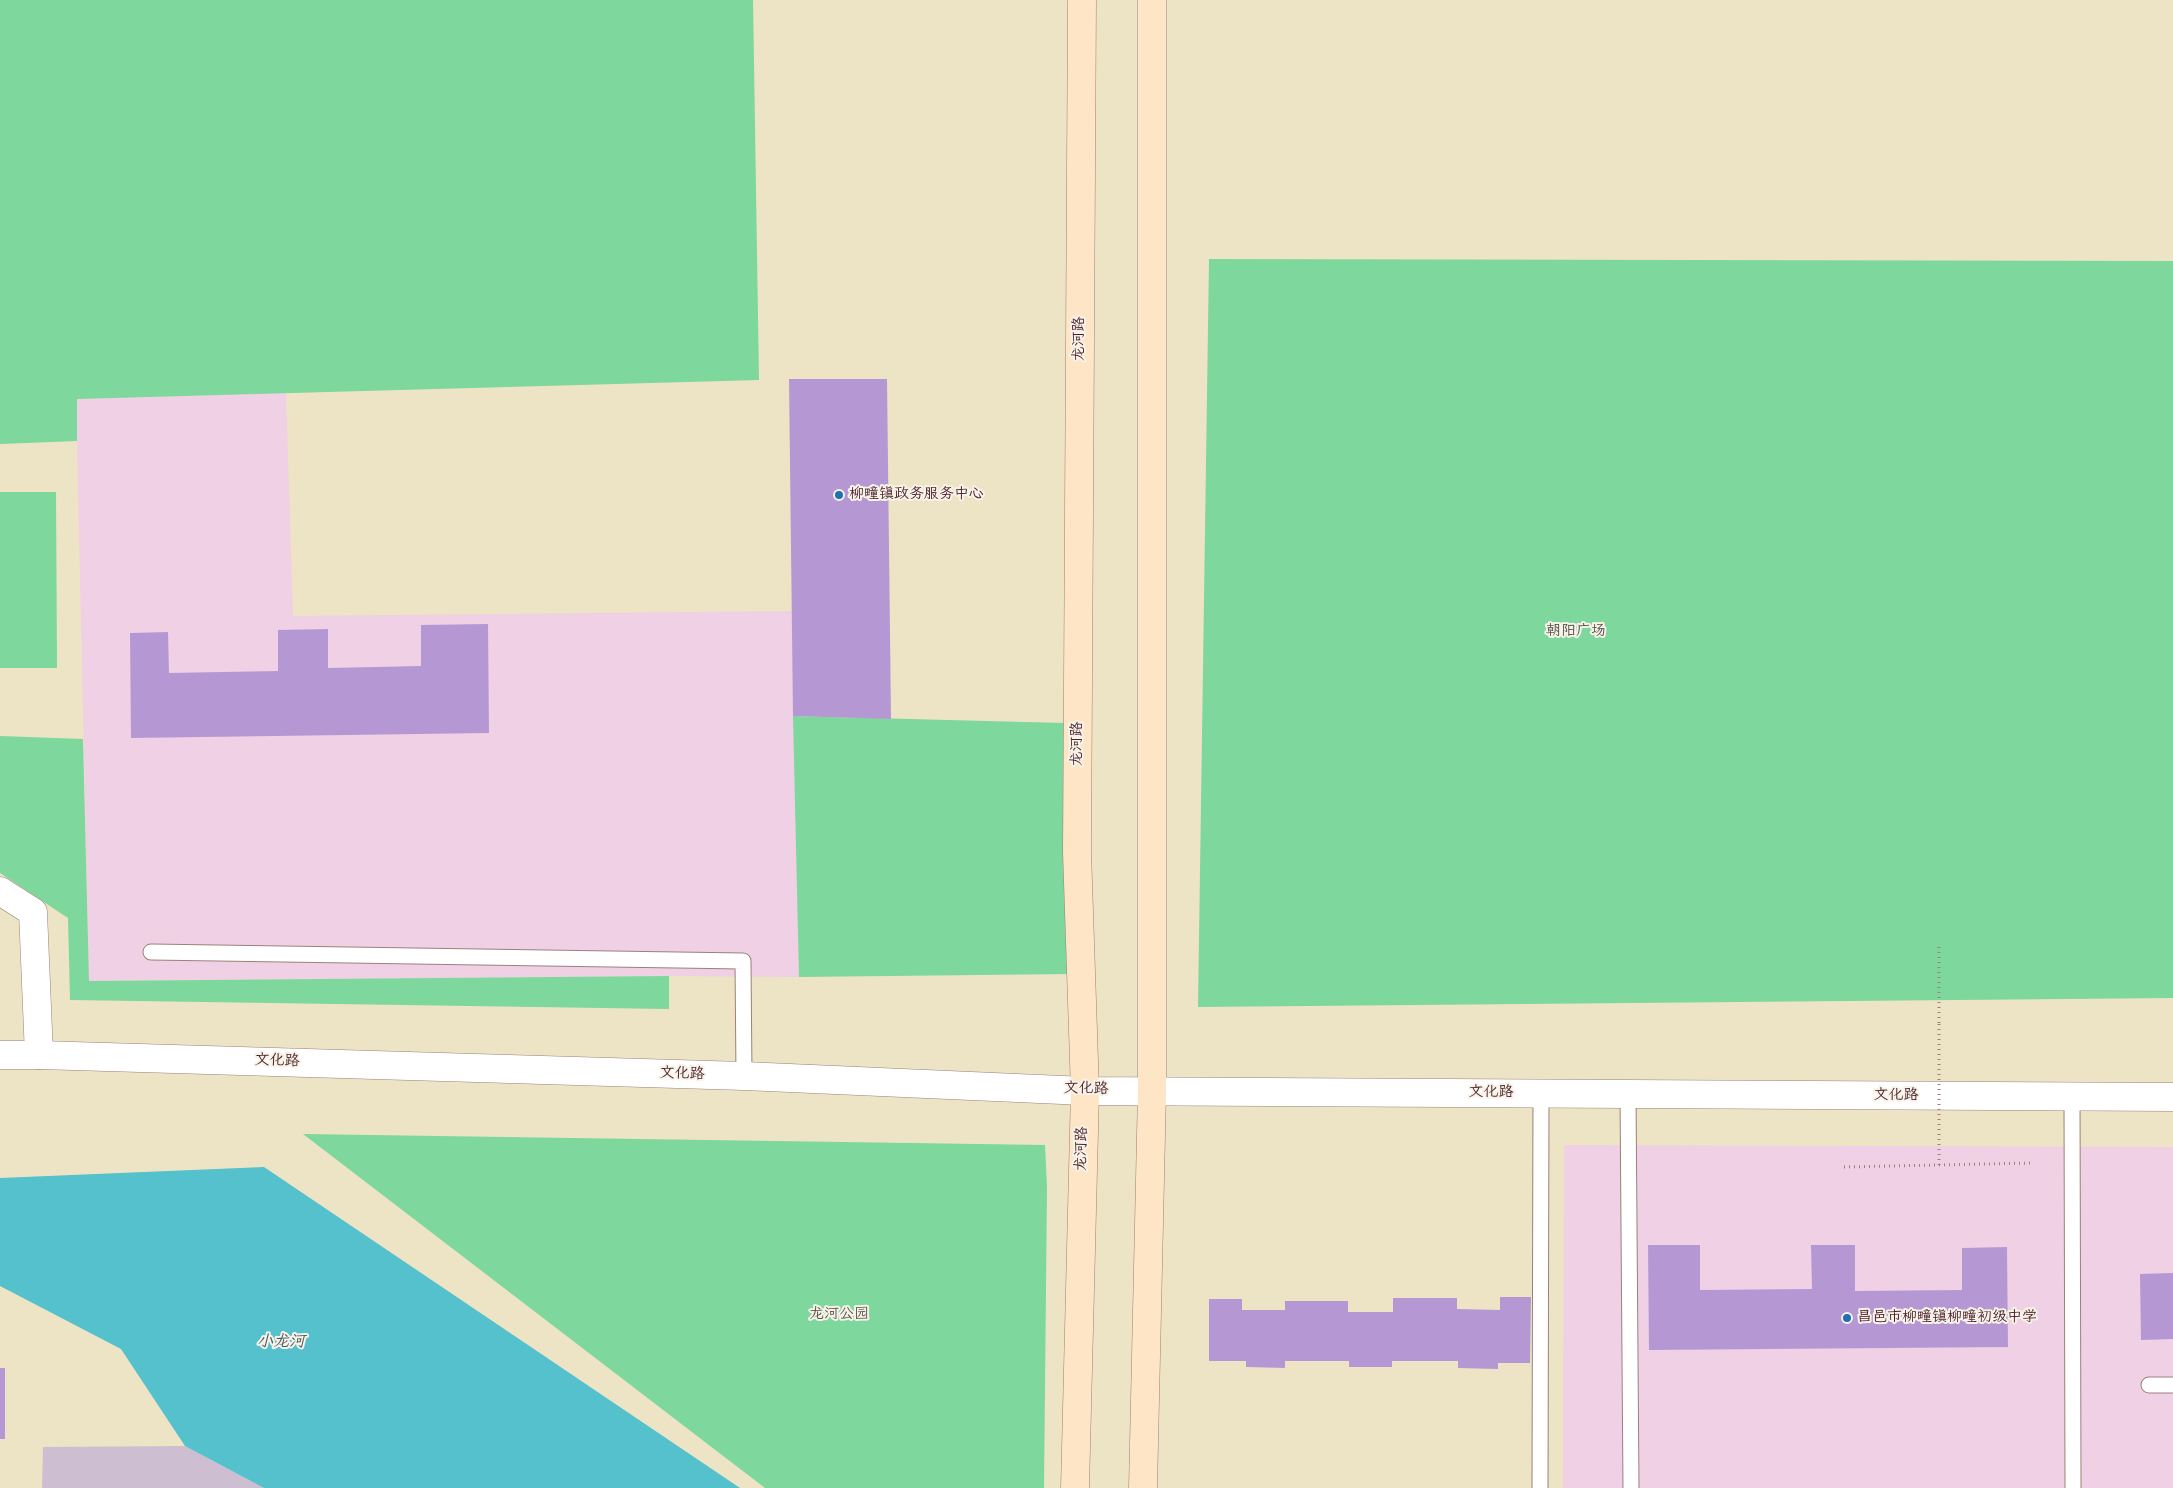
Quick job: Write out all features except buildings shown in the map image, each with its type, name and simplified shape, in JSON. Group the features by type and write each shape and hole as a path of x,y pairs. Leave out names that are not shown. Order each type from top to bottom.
{"main road":[{"name":"龙河路","path":"1075,1488 1084,1090 1077,852 1082,0"},
{"path":"1143,1488 1152,1091 1152,0"}],"street":[{"path":"0,891 33,912 39,1055"},
{"name":"文化路","path":"0,1055 744,1076 1084,1090 2072,1097 2173,1096"}],"lane":[{"path":"151,952 743,962 744,1076"},
{"path":"1540,1488 1541,1094"},
{"path":"1628,1094 1631,1488"},
{"path":"2072,1097 2073,1488"},
{"path":"2149,1385 2173,1385"}],"path":[{"path":"1940,947 1940,1165"},
{"path":"1844,1167 2031,1163"}],"shaded area":[{"path":"286,393 293,616 792,611 799,977 669,976 89,981 76,399"},
{"name":"昌邑市柳疃镇柳疃初级中学","path":"1564,1145 2173,1147 2173,1488 1563,1488"},
{"path":"185,1446 264,1488 42,1488 43,1447"}],"green space":[{"path":"0,0 753,0 759,380 77,399 77,441 0,444"},
{"name":"朝阳广场","path":"1209,259 2173,261 2173,998 1198,1007"},
{"path":"0,492 56,492 57,668 0,668"},
{"path":"793,716 1064,723 1068,974 799,977"},
{"path":"0,736 83,739 89,981 669,976 669,1009 70,1000 68,918 0,873"},
{"name":"龙河公园","path":"303,1134 1045,1145 1047,1187 1044,1488 765,1488"}],"water":[{"name":"小龙河","path":"264,1167 740,1488 264,1488 185,1446 121,1349 0,1286 0,1178"}],"place":[{"name":"柳疃镇政务服务中心","path":"839,495"},
{"name":"昌邑市柳疃镇柳疃初级中学","path":"1847,1318"}]}
